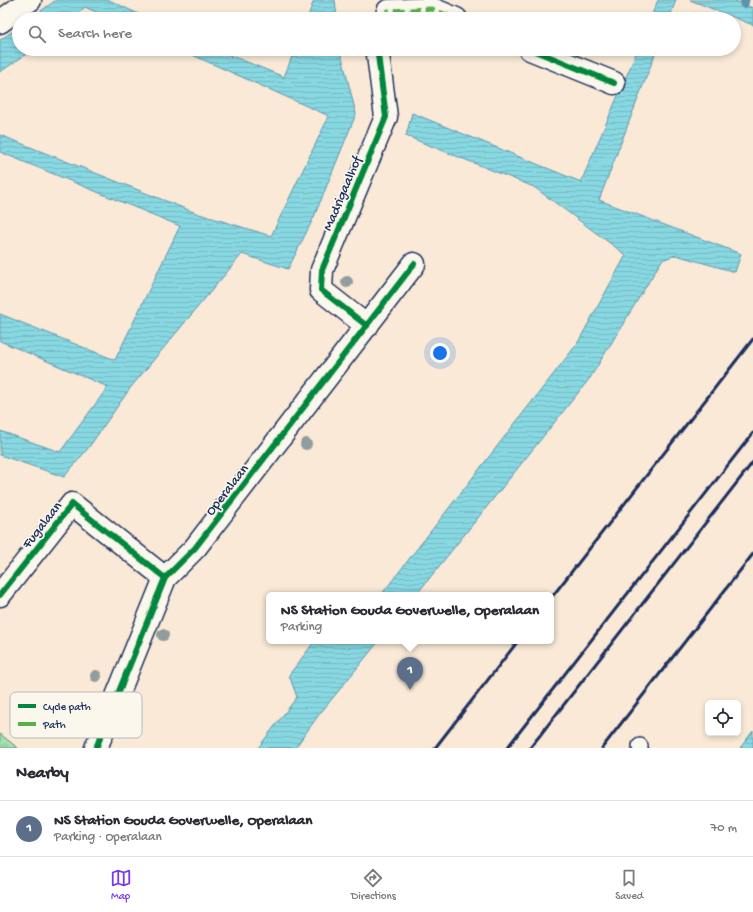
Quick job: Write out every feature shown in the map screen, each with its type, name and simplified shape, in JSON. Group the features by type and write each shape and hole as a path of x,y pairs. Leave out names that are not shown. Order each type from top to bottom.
{"street":[{"path":"14,12 30,0"},
{"path":"388,12 432,9 439,12"},
{"path":"0,22 12,13"},
{"name":"Madrigaalhof","path":"367,326 321,290 322,270 386,117 378,56"},
{"path":"547,56 614,83"},
{"name":"Operalaan","path":"119,692 165,578 195,548 414,264"},
{"name":"Fugalaan","path":"0,595 72,504 165,578"},
{"name":"Operalaan","path":"96,748 100,738"}],"green space":[{"path":"0,734 18,748 0,748"}],"water":[{"path":"56,0 109,0 134,12 96,12 85,7 79,12 40,12"},
{"path":"314,0 335,0 336,12 310,12"},
{"path":"658,0 676,0 672,12 653,12"},
{"path":"690,0 733,0 753,8 753,25 741,20 741,12 720,12"},
{"path":"12,32 12,56 24,56 0,72 0,40"},
{"path":"195,56 232,56 284,77 292,56 342,56 356,114 314,217 288,269 242,254 131,387 89,447 64,477 0,455 0,431 60,452 108,387 0,341 0,314 115,360 180,226 0,152 0,135 196,213 271,236 329,116"},
{"path":"635,56 654,56 599,200 741,254 735,272 676,255 662,260 590,378 418,592 383,592 577,344 626,255 534,187 406,136 412,113 581,182"},
{"path":"312,644 377,644 318,716 295,748 258,748 297,697 289,675"},
{"path":"753,731 753,748 740,748"}],"waterway":[{"path":"744,4 745,0"}],"railway":[{"path":"554,594 753,339"},
{"path":"507,748 753,433"},
{"path":"530,748 753,462"},
{"path":"602,748 753,554"},
{"path":"435,748 516,644"}],"marked path":[{"path":"388,12 432,9 439,12"}],"cycle path":[{"path":"367,326 321,290 322,270 386,117 378,56"},
{"path":"547,56 614,83"},
{"path":"119,692 165,578 195,548 414,264"},
{"path":"0,595 72,504 165,578"},
{"path":"96,748 100,738"}],"place":[{"name":"NS Station Gouda Goverwelle, Operalaan","path":"410,690"}]}
